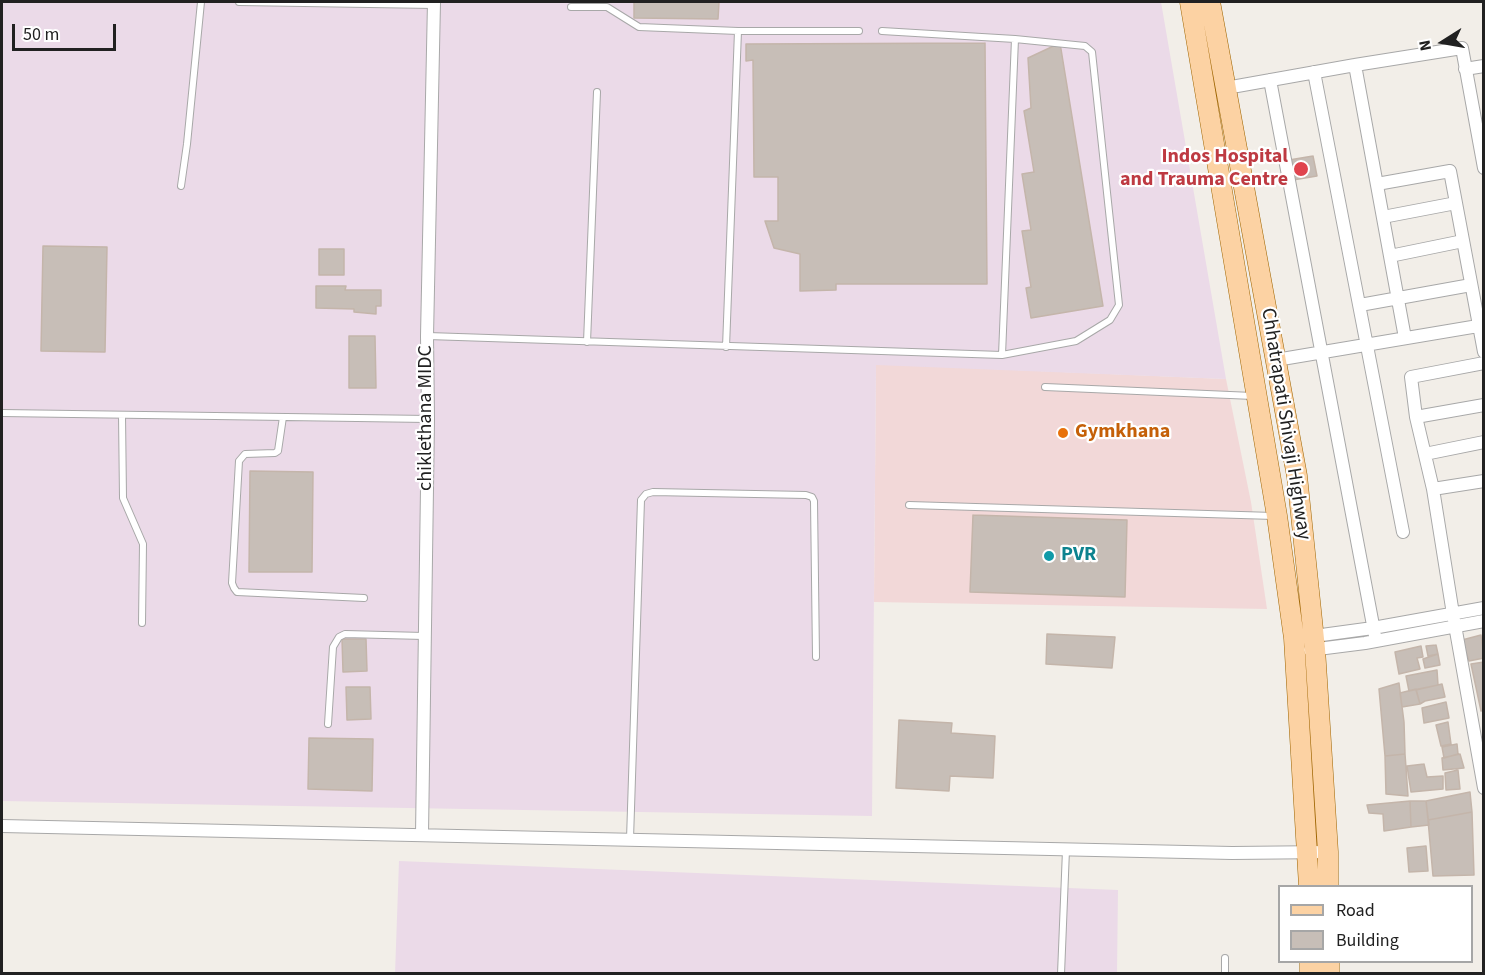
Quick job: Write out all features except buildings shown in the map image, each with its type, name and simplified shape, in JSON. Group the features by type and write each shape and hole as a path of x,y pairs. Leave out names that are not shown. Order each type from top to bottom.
{"main road":[{"name":"Chhatrapati Shivaji Highway","path":"1190,2 1277,516 1304,644 1328,852 1328,885"},
{"name":"Chhatrapati Shivaji Highway","path":"1210,2 1297,476 1304,644 1309,885"}],"street":[{"name":"chiklethana MIDC","path":"422,834 428,419 427,336 434,3"},
{"path":"1226,88 1462,48 1484,168"},
{"path":"1355,65 1405,338"},
{"path":"1466,69 1484,66"},
{"path":"1314,72 1403,532"},
{"path":"1270,80 1375,634"},
{"path":"1377,184 1450,171 1471,285 1481,325 1484,352"},
{"path":"1383,217 1456,203"},
{"path":"1390,256 1463,241"},
{"path":"1360,305 1471,285"},
{"path":"1276,360 1481,325"},
{"path":"1484,363 1411,377 1416,417 1433,489 1484,788"},
{"path":"1416,417 1484,405"},
{"path":"1425,454 1484,442"},
{"path":"1433,489 1484,481"},
{"path":"1304,644 1454,620 1484,608"},
{"path":"1454,620 1484,621"},
{"path":"2,826 1232,853 1328,852"}],"lane":[{"path":"181,186 188,144 201,2"},
{"path":"239,2 434,3"},
{"path":"571,7 607,7 639,27 738,31 859,31"},
{"path":"726,347 738,31"},
{"path":"427,336 1002,355 1076,341 1110,320 1119,305 1092,52 1084,46 1015,39 882,31"},
{"path":"1002,355 1015,39"},
{"path":"587,342 597,92"},
{"path":"1045,387 1256,397"},
{"path":"2,413 428,419"},
{"path":"122,415 123,498 143,544 142,623"},
{"path":"283,417 278,451 245,454 239,460 232,583 234,588 237,592 364,598"},
{"path":"630,839 641,500 646,494 653,492 806,495 812,497 814,501 816,657"},
{"path":"909,505 1277,516"},
{"path":"328,724 333,647 339,637 345,634 425,636"},
{"path":"1061,974 1066,849"},
{"path":"1225,958 1225,974"}],"shaded area":[{"path":"2,2 1161,2 1226,379 876,365 872,816 2,801"},
{"path":"876,364 1226,379 1251,502 1267,609 874,602"},
{"path":"399,861 1118,890 1117,973 395,974"}],"place":[{"name":"Indos Hospital and Trauma Centre","path":"1301,169"},
{"name":"Gymkhana","path":"1063,433"},
{"name":"PVR","path":"1049,556"}]}
